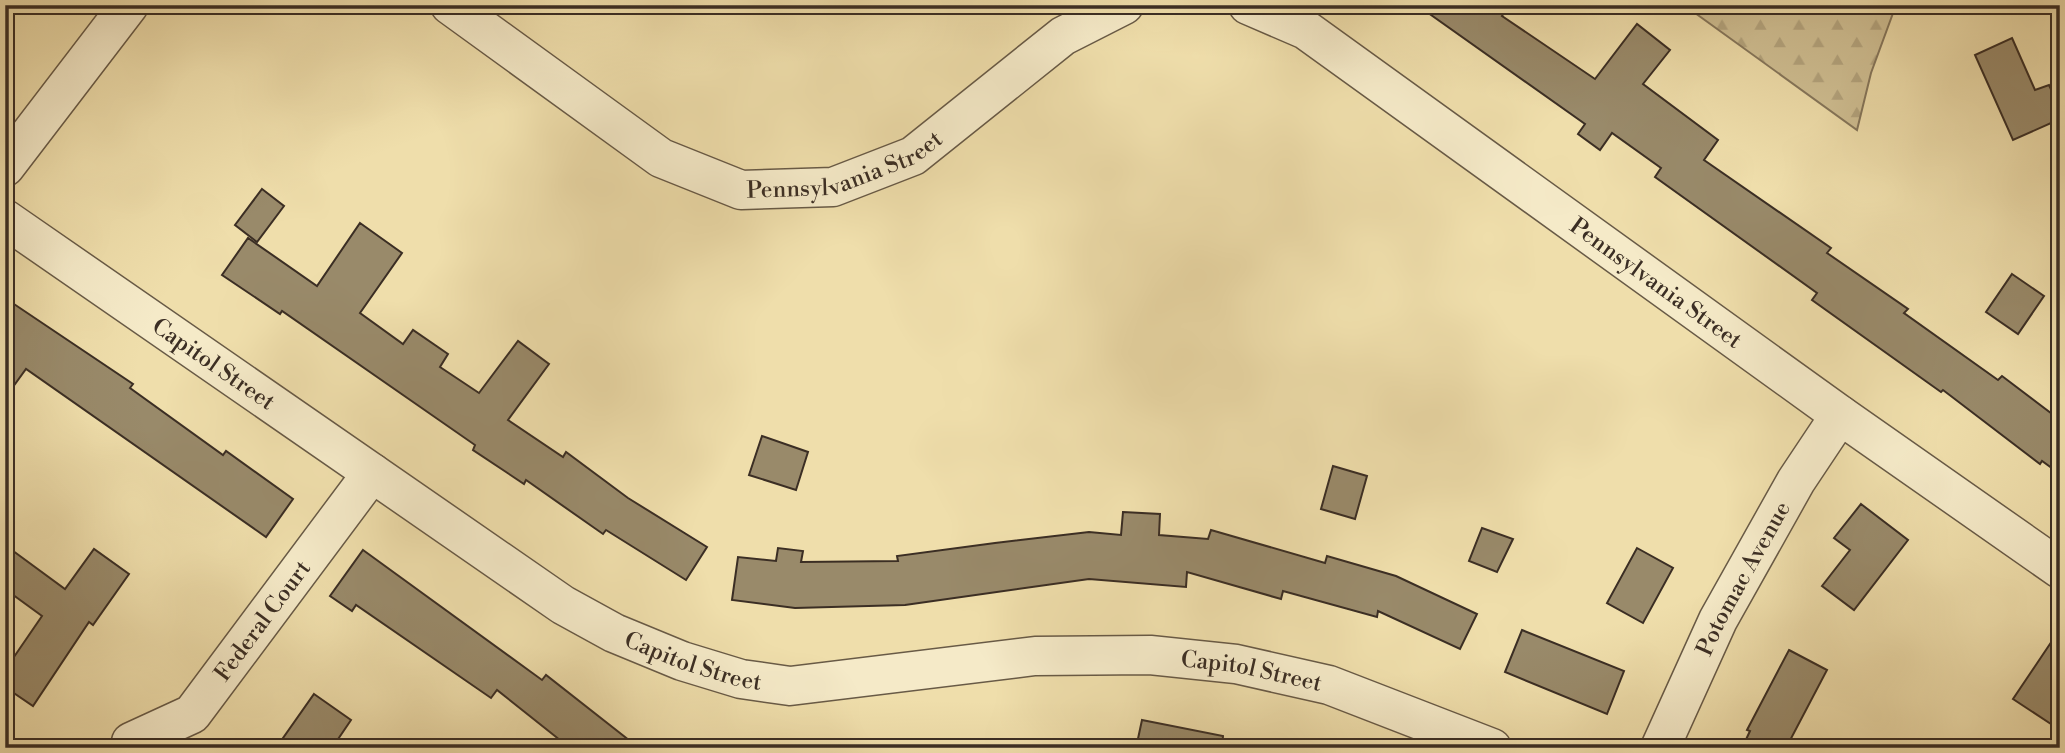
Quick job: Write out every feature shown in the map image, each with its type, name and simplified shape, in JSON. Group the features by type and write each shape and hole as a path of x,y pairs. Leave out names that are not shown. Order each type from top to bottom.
{"street":[{"path":"5,167 129,5"},
{"name":"Pennsylvania Street","path":"450,5 661,158 741,190 833,187 913,156 1063,36 1124,5"},
{"name":"Pennsylvania Street","path":"1248,5 1306,30 1840,415 2060,569"},
{"name":"Capitol Street","path":"5,219 563,605 625,638 682,661 741,679 790,686 1035,656 1150,655 1236,664 1329,685 1492,748"},
{"name":"Potomac Avenue","path":"1660,748 1718,620 1796,481 1840,415"},
{"name":"Federal Court","path":"131,742 192,714 372,473"}],"green space":[{"path":"1684,5 1896,5 1871,73 1857,130"}],"building":[{"path":"1417,5 1510,5 1502,16 1595,79 1637,24 1670,50 1643,84 1718,140 1704,160 1831,248 1827,253 1908,309 1904,313 1998,380 2002,376 2060,420 2060,474 2042,461 2040,464 1943,390 1941,392 1812,300 1817,293 1655,177 1661,168 1612,133 1600,150 1578,134 1585,124"},
{"path":"2012,38 2035,90 2049,85 2060,109 2060,119 2013,140 1975,55"},
{"path":"262,189 284,206 257,242 235,225"},
{"path":"360,223 402,253 360,313 403,344 413,330 448,354 440,367 479,393 518,341 549,364 508,420 563,457 566,452 628,498 707,547 686,580 606,530 603,534 526,480 524,484 473,450 475,445 282,311 280,314 222,275 248,238 317,286"},
{"path":"2012,274 2044,296 2018,334 1986,312"},
{"path":"5,298 133,384 130,388 223,455 226,451 293,499 266,537 26,369 5,398"},
{"path":"762,436 808,452 796,490 749,475"},
{"path":"1333,466 1367,476 1355,519 1321,509"},
{"path":"1861,504 1908,540 1854,610 1822,586 1850,550 1834,538"},
{"path":"1123,512 1160,514 1159,535 1208,539 1211,530 1325,563 1327,556 1396,576 1477,614 1460,649 1378,611 1377,617 1283,591 1281,599 1187,572 1186,587 1089,579 905,605 795,608 732,600 738,557 776,561 778,548 803,551 801,562 898,561 897,556 1089,532 1121,535"},
{"path":"1482,528 1513,539 1497,572 1469,561"},
{"path":"5,545 65,589 94,549 129,574 93,625 89,622 33,706 5,687 5,670 42,616 5,589"},
{"path":"1637,548 1673,568 1643,623 1607,603"},
{"path":"363,550 542,680 546,675 639,748 570,748 497,690 491,698 356,605 352,611 330,596"},
{"path":"2060,629 2060,730 2013,699"},
{"path":"1522,630 1624,671 1607,714 1505,672"},
{"path":"1789,650 1827,670 1786,748 1742,748 1750,731 1747,730"},
{"path":"314,694 351,720 332,748 276,748"},
{"path":"1142,720 1223,736 1222,748 1136,748"}]}
